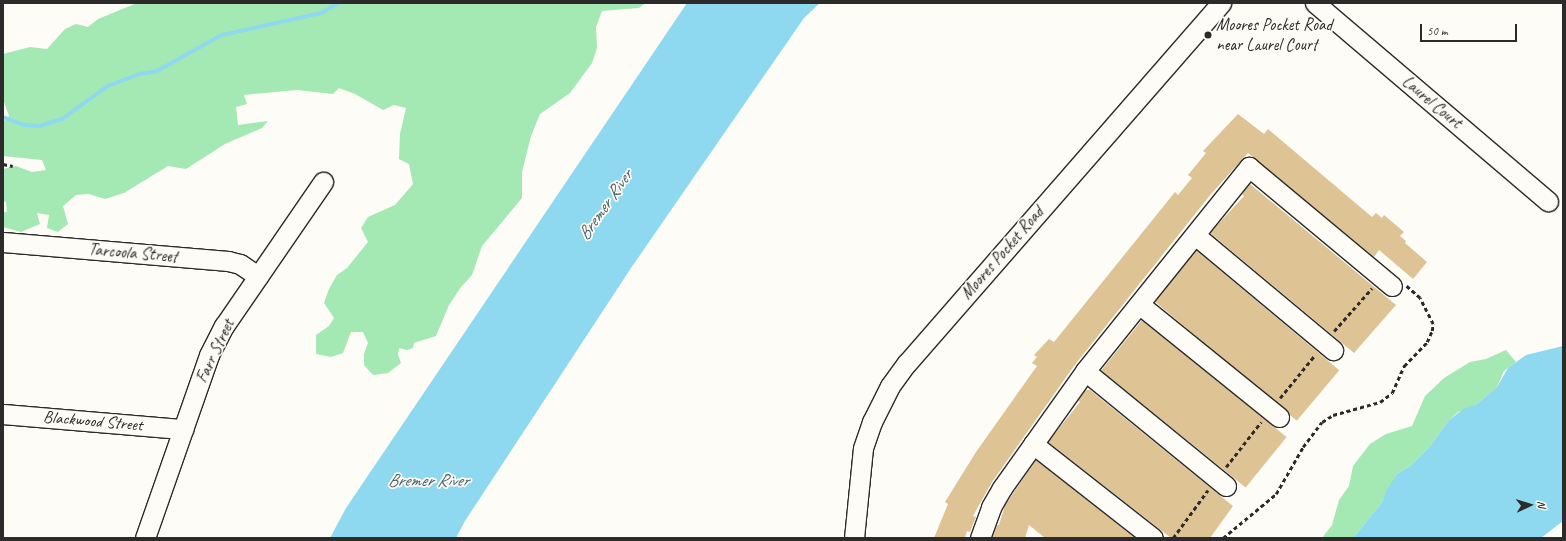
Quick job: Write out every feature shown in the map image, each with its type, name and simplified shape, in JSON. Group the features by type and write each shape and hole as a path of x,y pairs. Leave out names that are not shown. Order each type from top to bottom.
{"street":[{"name":"Moores Pocket Road","path":"854,538 863,448 872,422 890,386 1221,3"},
{"name":"Laurel Court","path":"1315,3 1548,201"},
{"path":"980,538 994,500 1085,371 1249,167 1390,285"},
{"name":"Farr Street","path":"145,538 209,355 224,326 323,182"},
{"path":"1195,234 1333,350"},
{"name":"Tarcoola Street","path":"3,242 228,261 240,264 258,276"},
{"path":"1139,304 1278,417"},
{"path":"1085,371 1226,486"},
{"name":"Blackwood Street","path":"3,414 183,429"},
{"path":"1033,444 1153,538"}],"path":[{"path":"3,164 13,166"},
{"path":"1223,538 1276,494 1299,453 1322,422 1333,415 1361,409 1388,396 1404,366 1428,340 1433,324 1419,296 1406,286 1390,285"}],"green space":[{"path":"137,3 645,3 639,8 602,11 596,27 597,48 592,63 570,93 540,114 531,136 522,172 522,198 482,246 472,275 461,287 449,305 436,336 414,343 413,348 407,350 399,348 398,355 401,363 388,373 373,375 364,365 364,354 368,343 363,332 351,332 343,353 331,357 316,354 316,335 329,326 334,318 324,303 329,289 337,275 347,268 368,242 361,228 368,217 395,205 413,184 409,164 399,159 400,134 406,108 394,105 383,110 355,94 339,88 333,94 297,90 244,95 247,104 236,107 238,125 268,121 262,128 225,144 186,169 168,166 124,193 105,199 89,194 76,195 63,206 68,224 58,232 47,228 49,215 37,213 40,224 21,232 3,227 3,212 7,212 6,202 3,201 3,169 16,166 32,172 46,170 42,160 3,156 3,122 9,116 3,99 3,54 30,47 47,49 65,29 76,24 88,27 98,19"},
{"path":"1506,350 1516,362 1504,371 1497,387 1477,404 1458,412 1448,421 1431,445 1410,466 1397,474 1383,501 1353,538 1322,538 1332,525 1339,500 1349,486 1353,466 1370,444 1386,434 1412,426 1425,396 1444,378 1470,362 1486,359"}],"water":[{"name":"Bremer River","path":"687,3 820,3 804,18 631,268 465,521 456,538 330,538 346,508"},
{"path":"1563,346 1563,521 1541,538 1353,538 1383,501 1386,491 1397,474 1410,466 1431,445 1448,421 1463,409 1477,404 1497,387 1508,368 1526,355"}],"building":[{"path":"1238,114 1264,134 1268,129 1372,217 1376,213 1382,218 1384,215 1404,232 1400,236 1406,241 1405,243 1427,262 1413,279 1379,250 1374,257 1248,153 1211,194 1074,366 992,482 973,516 976,517 970,532 967,531 965,538 934,538 948,504 945,502 976,452 1037,366 1032,363 1037,357 1034,355 1049,339 1054,342 1175,192 1178,195 1192,178 1188,175 1206,153 1203,151"},
{"path":"1250,184 1396,305 1354,353 1210,233 1244,196 1242,194"},
{"path":"1196,250 1339,370 1297,421 1154,301"},
{"path":"1142,320 1287,437 1246,488 1101,371"},
{"path":"1085,390 1090,390 1233,506 1210,538 1171,538 1048,442 1080,402 1078,400"},
{"path":"1036,460 1135,538 1045,538 1029,525 1025,538 992,538 997,525 999,525 1005,505"}],"waterway":[{"path":"3,117 24,125 39,126 62,119 108,86 139,74 157,71 222,35 321,13 338,3"}],"place":[{"name":"Moores Pocket Road near Laurel Court","path":"1208,35"}]}
